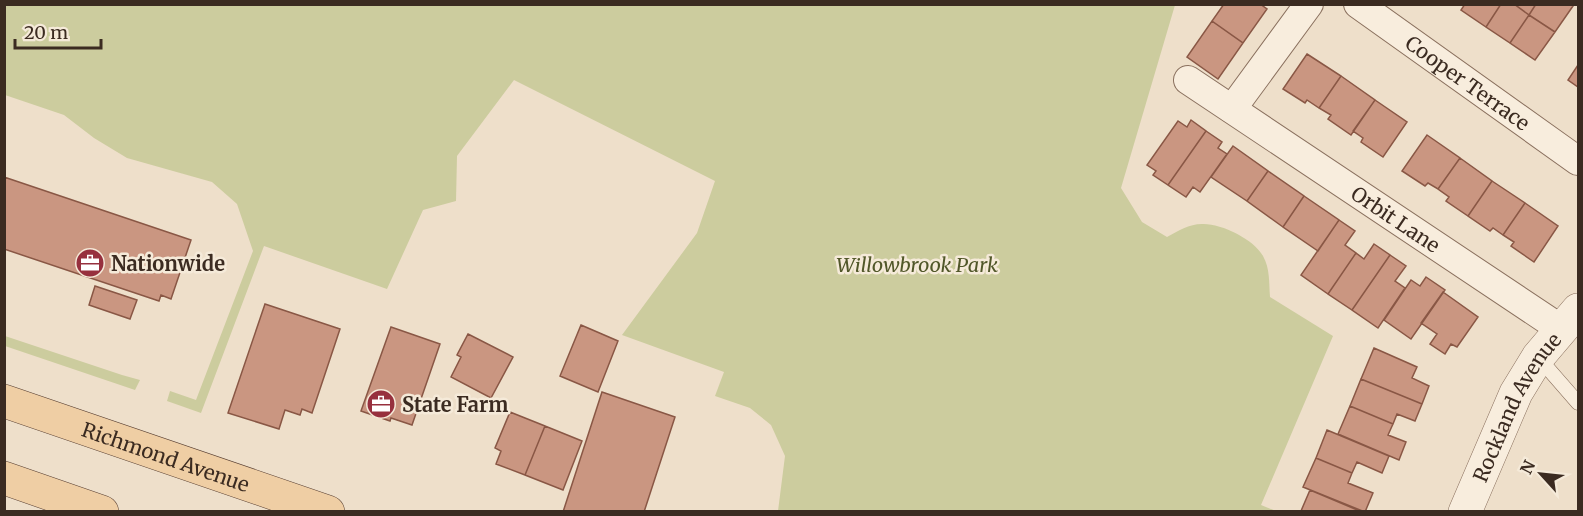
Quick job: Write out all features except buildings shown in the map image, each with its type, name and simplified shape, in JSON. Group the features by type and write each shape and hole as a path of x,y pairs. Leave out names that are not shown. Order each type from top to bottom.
{"main road":[{"name":"Richmond Avenue","path":"4,402 328,512"},
{"path":"4,478 102,512"}],"street":[{"path":"1232,109 1309,4"},
{"name":"Cooper Terrace","path":"1358,4 1578,160"},
{"name":"Orbit Lane","path":"1188,80 1570,319"},
{"name":"Rockland Avenue","path":"1465,512 1516,393 1538,357 1570,319"}],"lane":[{"path":"1538,357 1578,403"}],"green space":[{"name":"Willowbrook Park","path":"5,4 1175,5 1121,188 1142,222 1167,237 1197,224 1209,224 1227,229 1244,238 1263,256 1269,276 1270,297 1333,336 1261,505 1276,511 778,511 785,456 771,425 750,408 715,396 724,372 622,335 697,233 715,181 514,80 457,156 456,201 423,210 387,289 264,246 201,413 167,401 170,391 196,400 253,251 237,204 212,182 127,158 94,138 64,115 5,95"},
{"path":"5,336 140,380 135,390 5,346"}],"place":[{"name":"Nationwide","path":"90,263"},
{"name":"State Farm","path":"381,404"}]}
